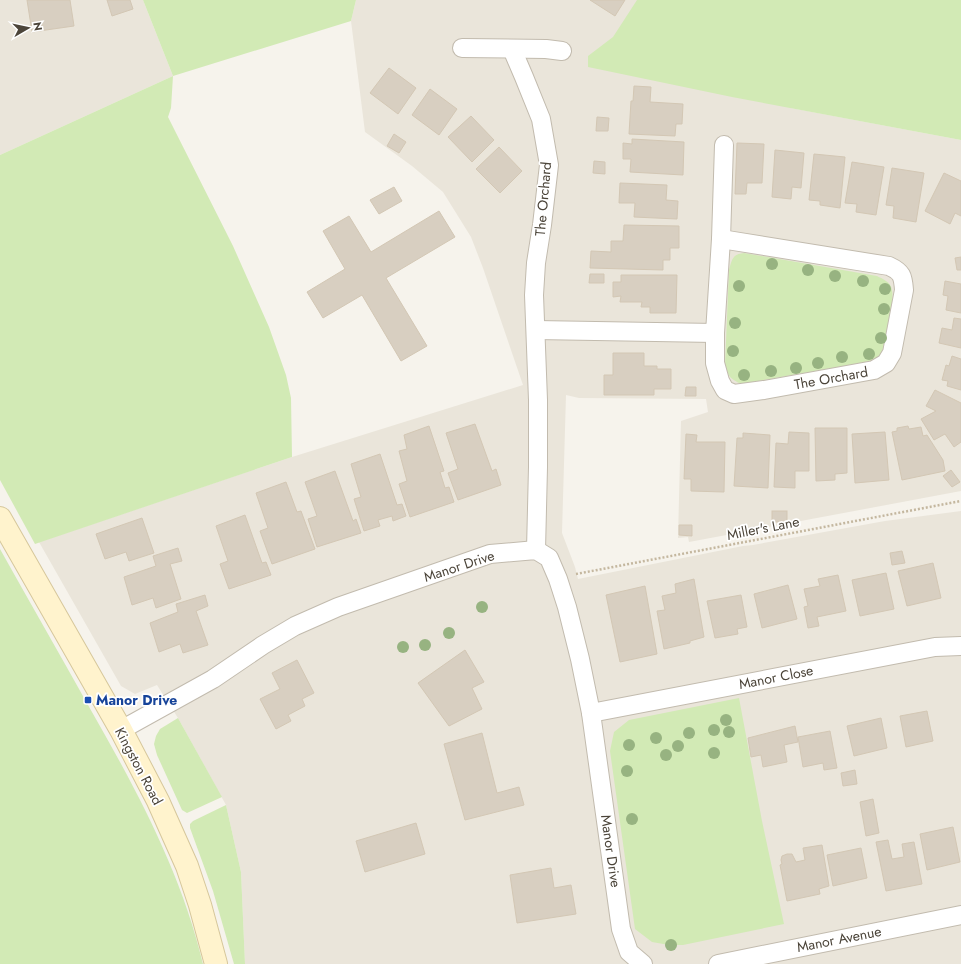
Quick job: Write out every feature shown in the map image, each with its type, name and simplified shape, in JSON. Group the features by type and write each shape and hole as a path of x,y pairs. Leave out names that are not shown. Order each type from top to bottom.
{"main road":[{"name":"Kingston Road","path":"0,518 121,730 158,801 187,866 200,905 216,964"}],"street":[{"path":"462,48 546,49 562,51"},
{"name":"The Orchard","path":"512,49 541,119 548,165 542,224 536,263 534,295 538,459 536,550"},
{"name":"The Orchard","path":"721,239 889,266 898,270 903,280 904,290 892,353 886,363 874,370 764,390 734,394 725,390 720,381 716,363 724,145"},
{"path":"536,330 716,333"},
{"name":"Manor Drive","path":"121,730 213,679 263,645 295,626 338,607 490,554 536,550 549,558 558,579 567,607 591,712 621,929 629,952 643,964"},
{"name":"Manor Close","path":"591,712 935,647 961,646"},
{"name":"Manor Avenue","path":"718,964 961,915"}],"path":[{"name":"Miller's Lane","path":"570,575 961,501"}],"shaded area":[{"path":"0,0 143,0 173,76 0,155"},
{"path":"356,0 808,0 791,108 961,140 961,491 689,542 688,537 678,538 681,421 708,412 706,399 579,398 566,395 562,533 578,579 743,546 885,521 961,511 961,964 245,964 241,872 226,805 178,718 157,685 135,694 121,686 39,542 292,457 523,385 471,237 443,192 412,166 365,132 351,21"}],"green space":[{"path":"143,0 356,0 351,21 173,76"},
{"path":"637,0 961,0 961,140 732,97 588,67 588,56 613,37"},
{"path":"173,76 171,108 168,117 233,246 269,327 286,375 291,398 292,457 35,544 0,480 0,155"},
{"path":"744,253 877,276 886,281 891,287 893,295 882,354 874,360 741,384 732,379 727,372 725,365 729,270 735,256"},
{"path":"0,549 106,736 155,830 182,896 194,930 203,964 0,964"},
{"path":"739,698 762,821 784,924 683,945 669,945 652,942 635,929 610,751 614,732 629,720"},
{"path":"178,718 222,797 187,813 182,810 157,755 154,744 160,729"},
{"path":"226,805 241,872 245,964 234,964 213,891 190,828 190,824 193,821"}],"building":[{"path":"27,0 70,0 74,26 32,32"},
{"path":"107,0 130,0 133,9 112,16"},
{"path":"590,0 625,0 615,16"},
{"path":"389,68 416,88 398,114 370,93"},
{"path":"634,86 651,87 650,102 683,104 682,124 676,124 675,136 629,134 631,101 633,101"},
{"path":"430,89 457,109 439,135 412,115"},
{"path":"471,116 494,140 472,162 448,137"},
{"path":"597,117 609,118 608,131 596,131"},
{"path":"394,134 406,142 399,153 387,146"},
{"path":"632,139 684,142 683,175 630,172 631,159 623,159 623,143 632,144"},
{"path":"737,143 764,144 762,183 747,183 746,194 735,194"},
{"path":"499,147 522,171 500,193 476,169"},
{"path":"775,150 804,153 801,188 792,187 791,199 772,197"},
{"path":"814,154 845,157 840,208 820,205 820,201 809,200"},
{"path":"594,161 605,162 605,174 593,173"},
{"path":"852,162 884,167 876,215 856,212 857,204 845,203"},
{"path":"892,168 924,173 916,222 893,218 894,206 886,205"},
{"path":"944,173 961,181 961,216 955,213 950,224 925,211"},
{"path":"620,183 667,185 666,200 678,201 677,219 634,217 635,203 619,203"},
{"path":"394,187 402,201 379,214 370,200"},
{"path":"439,211 455,237 386,278 427,346 401,361 362,295 323,318 307,292 345,269 323,231 349,216 371,252"},
{"path":"624,225 679,226 679,248 670,248 670,260 663,260 663,270 590,268 591,251 611,252 611,241 623,241"},
{"path":"961,257 961,270 957,270 955,258"},
{"path":"590,274 604,274 604,283 589,283"},
{"path":"621,275 677,275 676,313 650,313 650,307 641,307 642,302 620,302 621,296 613,297 613,282 621,282"},
{"path":"945,281 961,284 961,313 946,310 948,296 943,295"},
{"path":"954,318 961,319 961,348 939,343 942,328 952,330"},
{"path":"613,353 644,353 644,366 657,366 657,369 671,369 671,389 654,389 654,395 604,395 604,375 613,375"},
{"path":"952,356 961,359 961,390 947,386 948,381 942,380 946,365 949,366"},
{"path":"686,387 696,387 696,396 685,396"},
{"path":"935,390 961,403 961,442 954,447 945,434 934,440 921,419 936,411 926,406"},
{"path":"475,424 492,471 496,469 501,485 458,500 448,473 458,469 446,433"},
{"path":"429,426 444,471 440,472 445,488 449,487 454,502 410,517 399,484 407,481 399,451 407,449 404,435"},
{"path":"908,426 909,429 921,427 923,436 927,435 943,460 945,471 902,480 892,432 897,431 897,428"},
{"path":"815,428 847,428 847,473 835,474 835,480 816,481"},
{"path":"789,432 809,433 809,471 795,471 795,488 774,487 776,443 788,444"},
{"path":"885,432 889,480 855,483 852,434"},
{"path":"743,433 770,435 768,488 734,486 737,438 743,438"},
{"path":"686,434 697,435 696,442 725,442 724,492 691,491 691,479 684,479"},
{"path":"380,454 397,505 402,504 406,516 393,521 392,516 378,520 380,526 364,531 354,499 361,497 351,464"},
{"path":"951,470 960,482 952,487 943,476"},
{"path":"335,471 353,521 356,519 361,533 317,547 308,519 317,516 305,482"},
{"path":"286,482 297,512 301,511 315,549 272,564 260,531 268,528 256,493"},
{"path":"772,511 787,511 787,522 772,522"},
{"path":"245,515 262,563 266,562 271,575 229,589 220,564 228,561 216,526"},
{"path":"142,518 154,553 129,561 126,552 105,559 96,534"},
{"path":"679,525 692,525 692,536 679,535"},
{"path":"178,548 182,561 170,564 181,599 156,608 153,598 132,605 124,577 156,566 153,556"},
{"path":"902,551 905,563 892,565 890,553"},
{"path":"933,563 941,598 907,606 898,571"},
{"path":"886,573 894,609 860,616 852,580"},
{"path":"838,575 846,611 817,617 819,626 808,628 804,607 808,606 804,589 820,586 818,579"},
{"path":"694,579 704,637 690,641 690,643 664,649 657,611 665,610 662,596 676,593 675,584"},
{"path":"788,585 797,619 762,628 754,594"},
{"path":"645,586 657,654 620,662 606,595"},
{"path":"205,595 208,606 196,611 208,645 183,653 180,644 159,652 150,623 178,612 176,604"},
{"path":"741,595 747,627 737,629 738,634 715,638 707,601"},
{"path":"465,650 484,682 472,688 482,709 449,726 418,683"},
{"path":"297,660 314,693 302,699 305,706 288,715 291,721 276,729 260,699 280,689 272,673"},
{"path":"927,711 933,741 906,747 900,716"},
{"path":"881,718 887,748 854,756 847,726"},
{"path":"795,726 798,742 784,745 787,762 763,767 761,755 751,757 748,738"},
{"path":"830,731 837,768 824,770 823,763 803,767 798,737"},
{"path":"482,733 497,793 519,787 524,805 465,820 444,744"},
{"path":"855,770 857,784 843,786 841,773"},
{"path":"873,799 879,833 866,836 860,802"},
{"path":"416,823 425,854 365,872 356,841"},
{"path":"953,827 960,862 927,870 920,834"},
{"path":"888,840 892,859 904,857 902,844 914,842 922,884 886,891 876,842"},
{"path":"822,845 829,886 819,889 820,894 787,901 780,865 782,864 782,856 792,854 796,862 805,860 803,848"},
{"path":"861,848 867,878 833,886 827,855"},
{"path":"551,868 554,888 571,885 576,914 517,923 510,875"}],"place":[{"name":"Manor Drive","path":"88,700"}]}
